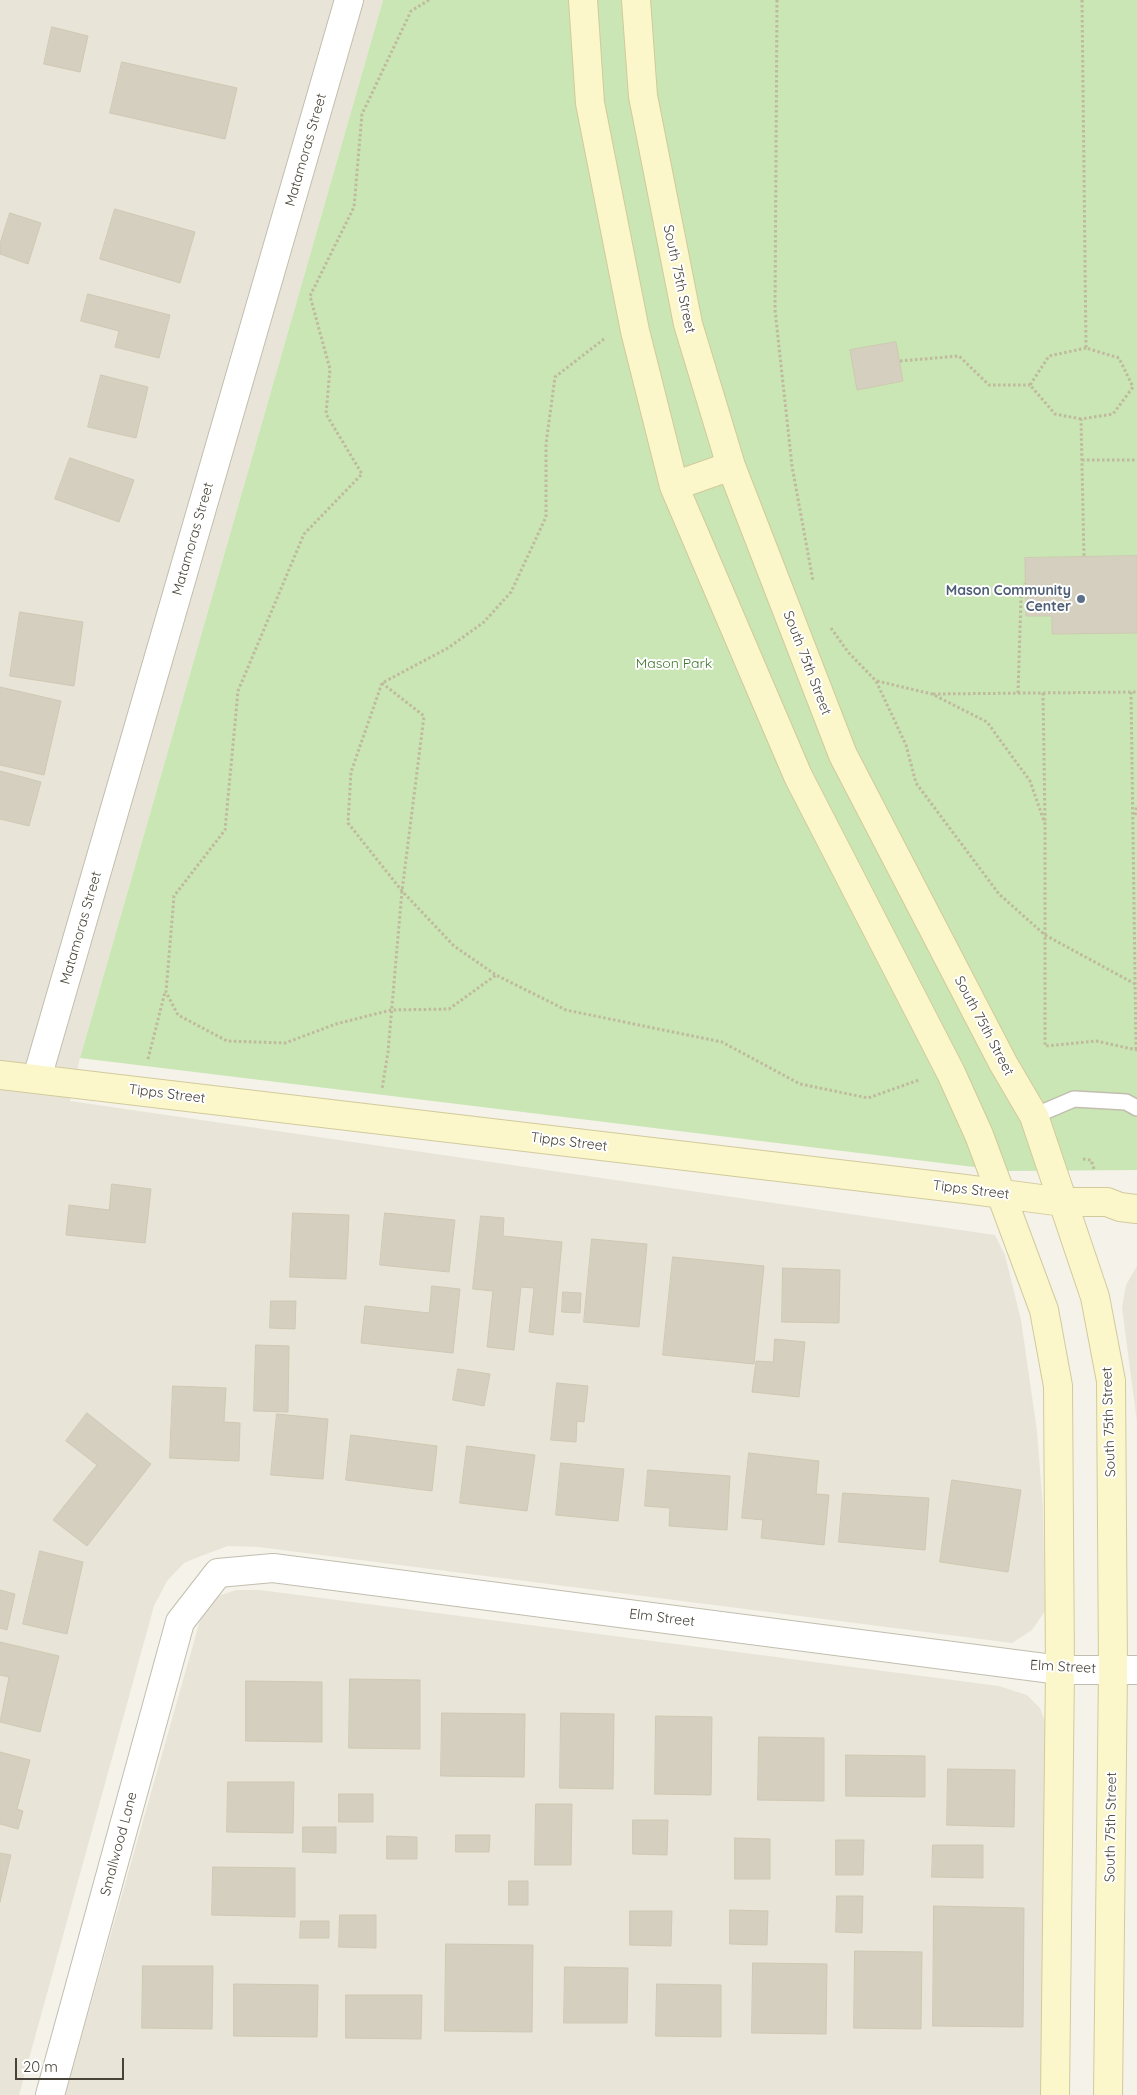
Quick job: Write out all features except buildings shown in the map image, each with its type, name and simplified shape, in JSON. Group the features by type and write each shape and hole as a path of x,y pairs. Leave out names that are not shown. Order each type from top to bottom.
{"main road":[{"path":"583,0 590,103 635,331 674,486 798,776 951,1073 979,1135 998,1193 1044,1310 1058,1386 1060,1670 1056,2095"},
{"name":"South 75th Street","path":"636,0 642,96 688,324 731,466 842,756 1003,1062 1034,1116 1095,1297 1110,1381 1125,1670 1108,2095"},
{"path":"674,486 731,466"},
{"name":"Tipps Street","path":"0,1074 1063,1202 1107,1202 1120,1207 1137,1209"}],"street":[{"name":"Matamoras Street","path":"37,1078 350,0"},
{"name":"Elm Street","path":"199,1598 218,1573 273,1568 1060,1670 1125,1670"},
{"name":"Smallwood Lane","path":"50,2095 180,1622 199,1598"}],"lane":[{"path":"1034,1116 1074,1098 1126,1102 1137,1108"}],"path":[{"path":"129,1089 149,1058 166,992 174,896 225,830 238,691 304,534 362,474 326,414 330,369 310,296 354,207 362,114 411,11 429,0"},
{"path":"776,0 776,310 792,466 816,590"},
{"path":"1082,0 1086,348"},
{"path":"635,331 609,335 555,377 546,444 546,517 511,592 484,622 448,648 382,683 351,772 348,823 402,891 454,946 496,975 566,1010 722,1042 800,1084 868,1098 915,1081 951,1073"},
{"path":"1086,348 1119,358 1133,387 1113,414 1081,419 1054,414 1030,385 1049,356 1086,348"},
{"path":"900,361 959,356 989,385 1030,385"},
{"path":"1081,419 1084,557"},
{"path":"1082,460 1137,460"},
{"path":"1018,693 1020,598 1025,583"},
{"path":"828,624 848,652 876,680 906,745 916,783 998,894 1045,935 1136,985"},
{"path":"876,680 932,694 987,722 1030,781 1045,824"},
{"path":"378,1119 391,1010 402,891 424,716 382,683"},
{"path":"1043,693 1045,1046 1096,1041 1136,1050 1132,692"},
{"path":"932,694 1137,692"},
{"path":"1133,820 1137,806"},
{"path":"166,992 178,1015 227,1041 285,1043 336,1024 391,1010 449,1009 496,975"},
{"path":"1076,1157 1091,1160 1098,1176"}],"shaded area":[{"path":"0,0 383,0 80,1058 70,1101 995,1235 1005,1255 1021,1320 1037,1431 1043,1508 1045,1611 1032,1630 1012,1643 258,1547 228,1546 184,1563 167,1581 154,1606 19,2095 0,2095"},
{"path":"1137,1266 1137,1422 1122,1308 1126,1285"},
{"path":"236,1590 260,1590 999,1686 1027,1695 1040,1708 1047,1727 1045,1756 1054,2095 65,2095 203,1610 215,1597"}],"green space":[{"name":"Mason Park","path":"383,0 1137,0 1137,1170 1007,1171 80,1058"}],"place":[{"name":"Mason Community Center","path":"1081,599"}]}
